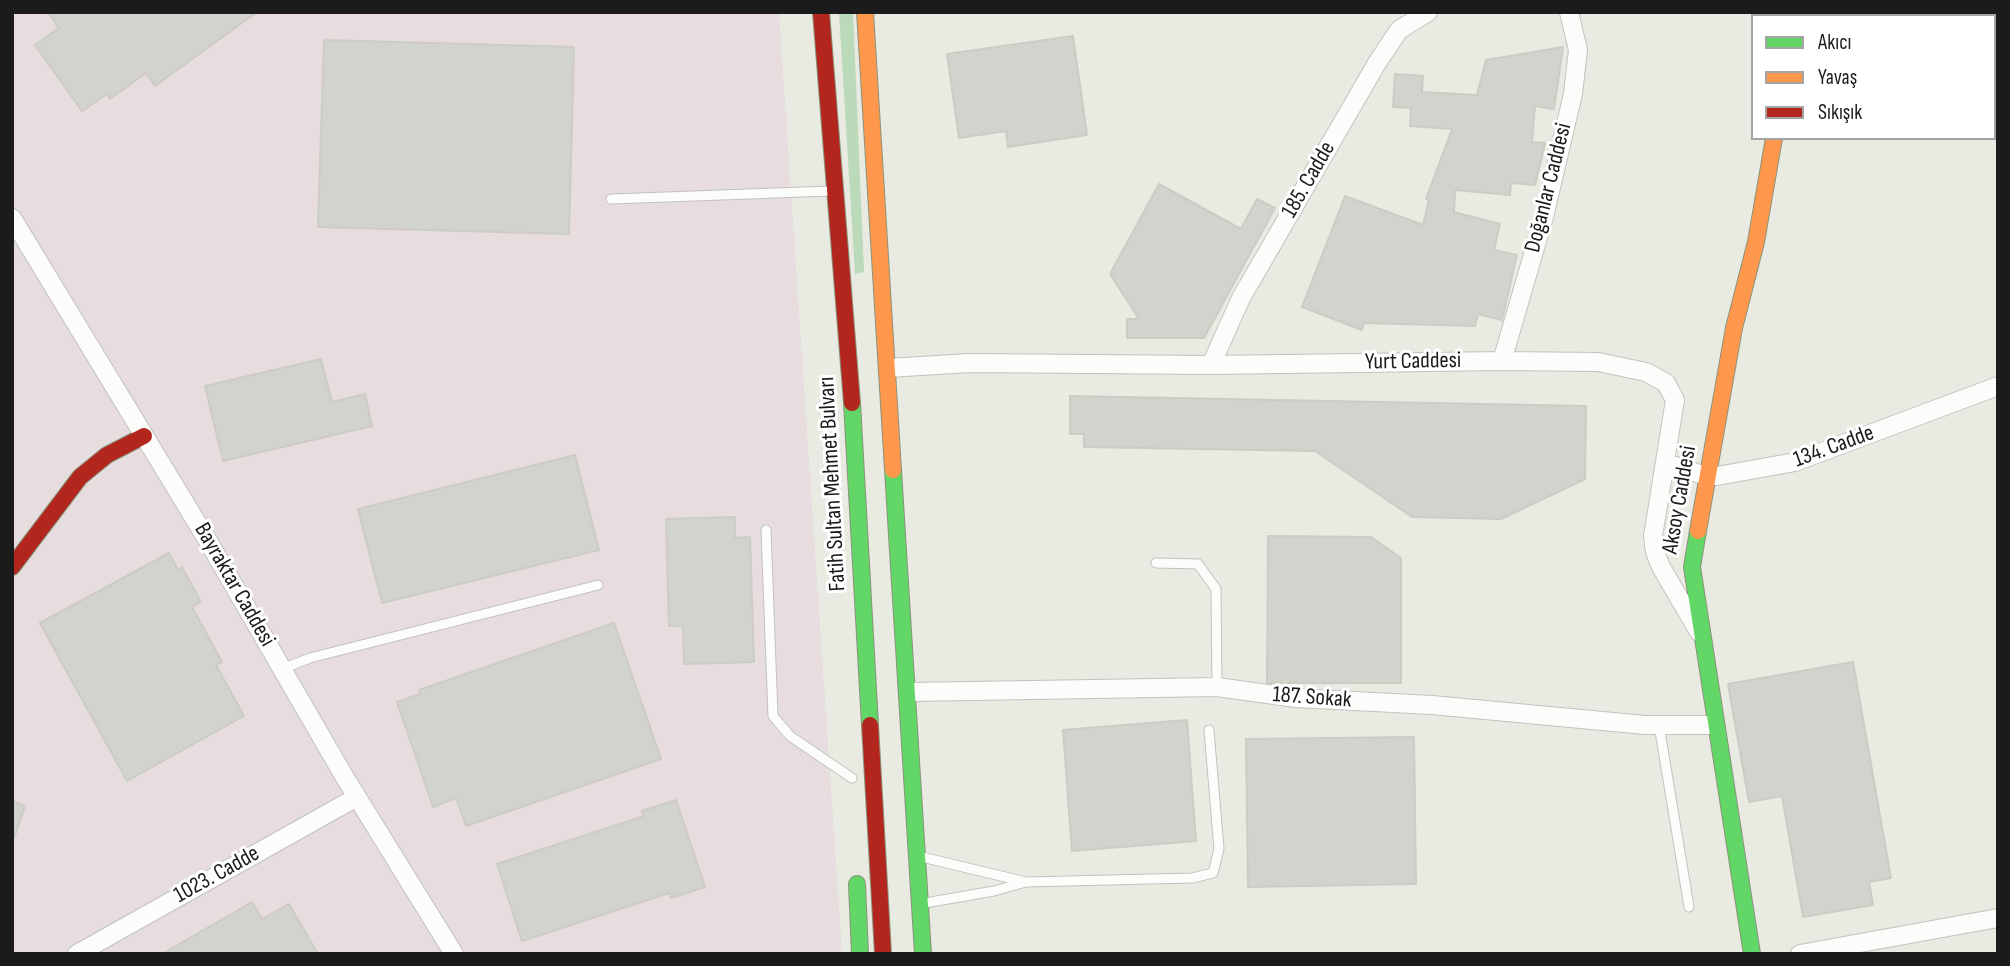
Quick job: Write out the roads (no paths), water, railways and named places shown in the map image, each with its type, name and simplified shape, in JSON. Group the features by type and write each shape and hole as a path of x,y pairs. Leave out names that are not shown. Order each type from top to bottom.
{"main road":[{"name":"Fatih Sultan Mehmet Bulvarı","path":"821,12 853,411 883,954"},
{"path":"865,12 923,954"},
{"name":"Aksoy Caddesi","path":"1752,954 1692,567 1734,328 1768,181 1774,140"},
{"path":"12,567 80,477 107,455 145,436"},
{"path":"851,688 863,614"},
{"path":"852,751 853,785"},
{"path":"856,861 860,954"}],"street":[{"name":"185. Cadde","path":"1211,365 1241,298 1377,63 1399,30 1428,12"},
{"name":"Doğanlar Caddesi","path":"1502,361 1544,217 1573,94 1578,50 1569,12"},
{"name":"Bayraktar Caddesi","path":"12,218 145,436 357,797 454,954"},
{"name":"Yurt Caddesi","path":"888,368 969,363 1211,365 1502,361 1598,362 1627,367 1659,378 1671,390 1675,400 1653,536 1661,567 1701,636"},
{"name":"134. Cadde","path":"1665,463 1706,476 1732,476 1795,462 1998,386"},
{"name":"187. Sokak","path":"908,692 1217,687 1296,698 1432,705 1659,725 1715,725"},
{"name":"1023. Cadde","path":"77,954 357,797"},
{"path":"1800,954 1998,918"}],"lane":[{"path":"611,199 836,191"},
{"path":"766,530 773,716 790,736 853,785"},
{"path":"1156,563 1198,564 1216,589 1217,687"},
{"path":"282,669 310,658 598,585"},
{"path":"1659,725 1689,907"},
{"path":"921,904 994,891 1026,882 1192,878 1213,873 1219,849 1209,730"},
{"path":"918,854 1026,882"}]}
